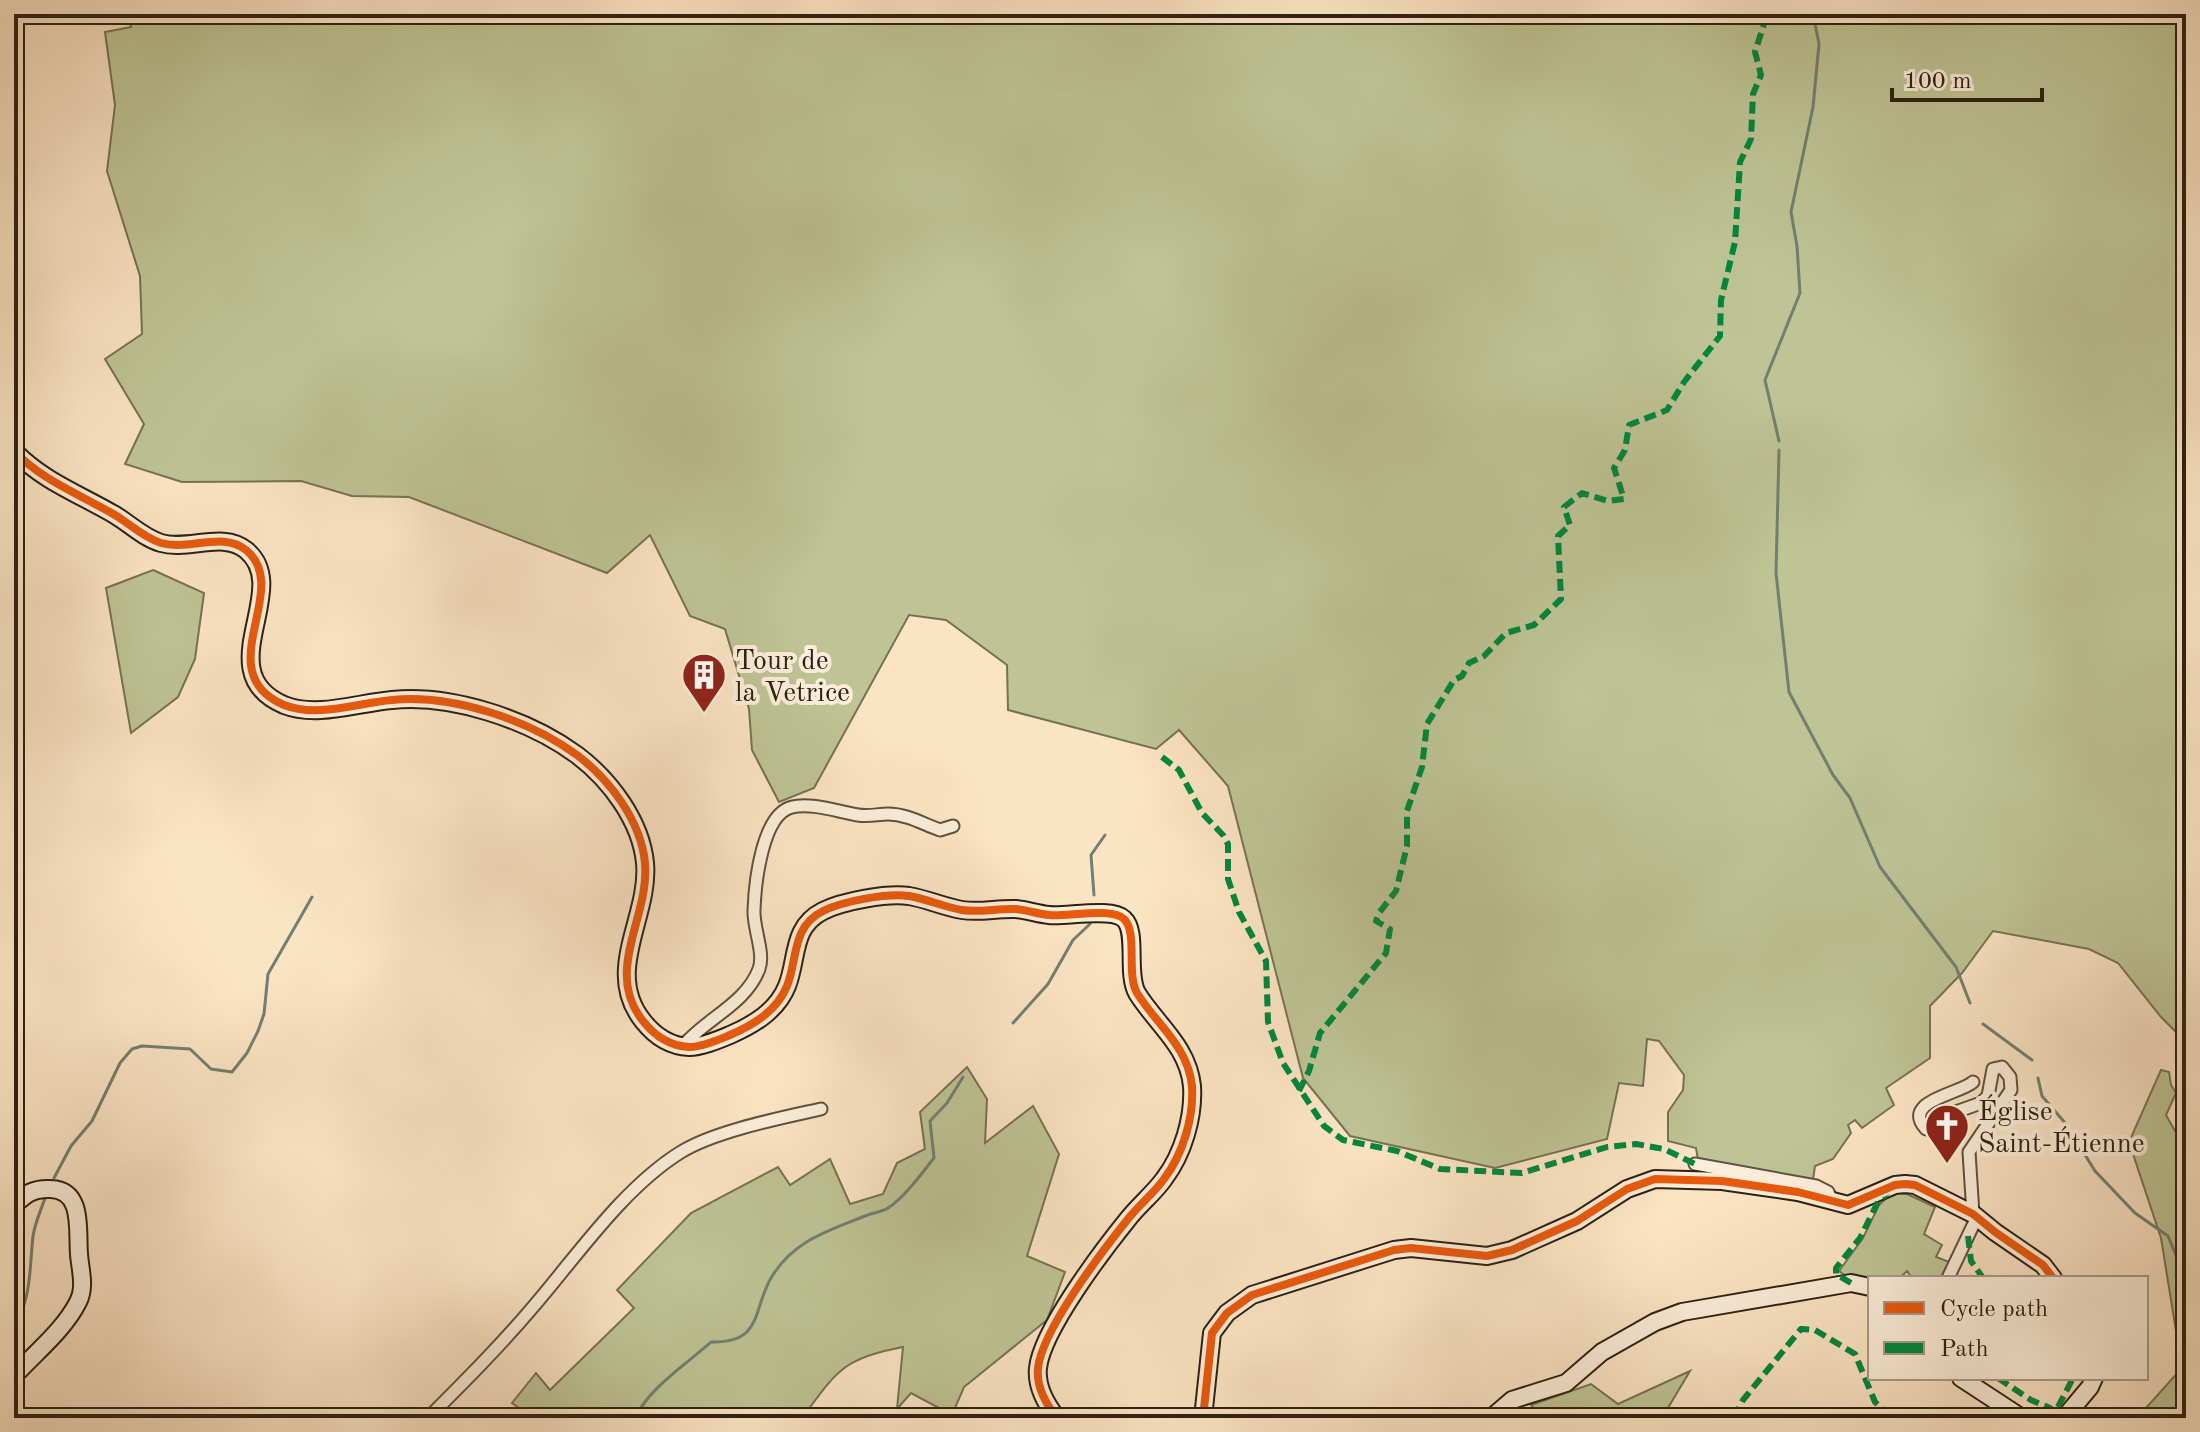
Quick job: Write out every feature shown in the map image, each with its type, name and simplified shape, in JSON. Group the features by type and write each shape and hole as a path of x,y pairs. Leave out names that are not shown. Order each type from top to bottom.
{"street":[{"path":"14,451 45,478 106,510 149,538 166,545 229,541 246,549 257,563 262,585 250,663 258,685 268,696 287,706 308,711 422,698 464,704 530,729 567,748 586,762 616,794 634,826 645,857 646,884 625,963 627,990 634,1010 650,1030 664,1041 693,1047 735,1033 757,1021 777,1004 788,985 797,937 810,920 826,909 884,896 908,896 966,911 1015,909 1058,916 1101,913 1125,919 1129,931 1132,982 1140,998 1171,1034 1184,1058 1192,1084 1190,1119 1179,1152 1166,1177 1129,1217 1060,1317 1042,1353 1038,1367 1039,1383 1045,1401 1057,1418"},
{"path":"683,1046 692,1034 741,994 759,971 762,957 754,929 758,868 772,822 781,812 794,806 816,807 865,816 907,816 940,830 953,826"},
{"path":"1949,1276 1975,1216 1969,1175 1971,1148 2011,1090 2010,1077 2005,1069 1997,1066 1991,1071 1988,1096 1981,1103 1950,1114 1933,1128 1926,1129 1919,1116 1926,1104 1937,1097 1973,1082"},
{"path":"428,1418 507,1338 616,1209 653,1173 682,1151 730,1133 821,1109"},
{"path":"1695,1164 1816,1186 1828,1192 1833,1202"},
{"path":"1203,1418 1212,1333 1227,1313 1252,1295 1394,1250 1411,1248 1487,1256 1512,1250 1577,1221 1627,1189 1655,1179 1722,1181 1798,1192 1848,1205 1895,1185 1915,1185 1975,1216 2043,1265 2051,1276"},
{"path":"14,1205 29,1191 41,1188 58,1189 67,1194 78,1217 83,1286 80,1300 68,1318 14,1376"},
{"path":"1491,1418 1512,1400 1566,1383 1602,1352 1655,1322 1682,1312 1851,1283 1868,1287"},
{"path":"1964,1380 2022,1418"},
{"path":"2064,1418 2093,1380"}],"green space":[{"path":"128,14 2186,14 2186,1042 2161,1017 2118,963 2089,949 1993,931 1962,973 1930,1006 1930,1058 1886,1088 1894,1105 1862,1128 1855,1120 1848,1125 1851,1133 1833,1159 1815,1166 1813,1180 1698,1160 1696,1148 1668,1141 1668,1112 1683,1090 1684,1075 1659,1041 1647,1039 1643,1086 1619,1083 1607,1139 1495,1168 1350,1136 1303,1078 1228,786 1179,730 1156,749 1008,710 1007,665 946,620 909,615 814,788 779,802 752,750 749,709 725,629 690,616 650,535 607,573 409,497 352,496 301,481 182,482 125,464 144,424 105,359 142,334 140,276 107,171 115,105 105,32 131,27"},
{"path":"153,570 204,593 195,659 178,697 131,733 106,588"},
{"path":"967,1067 987,1099 985,1143 1033,1106 1059,1154 1027,1256 1065,1272 1047,1320 964,1387 952,1415 911,1393 897,1409 903,1347 867,1356 843,1369 802,1418 533,1418 512,1403 536,1373 550,1390 634,1308 617,1290 691,1213 778,1167 790,1185 830,1159 850,1204 883,1194 897,1163 925,1149 920,1112"},
{"path":"2161,1070 2169,1072 2176,1093 2166,1115 2175,1131 2186,1125 2186,1418 2137,1418 2182,1368 2161,1238 2129,1142"},
{"path":"1892,1193 1907,1194 1935,1207 1924,1234 1942,1245 1936,1257 1952,1263 1946,1276 1911,1276 1907,1271 1902,1276 1848,1278 1839,1271 1863,1238 1879,1205"},
{"path":"1690,1371 1662,1418 1543,1418 1531,1405 1591,1384 1618,1404"}],"waterway":[{"path":"1779,441 1765,380 1800,293 1791,212 1813,107 1819,44 1813,14"},
{"path":"1779,450 1776,573 1789,692 1833,775 1850,798 1880,867 1956,967 1970,1003"},
{"path":"1094,895 1091,855 1105,835"},
{"path":"54,1178 71,1146 92,1121 120,1063 132,1049 142,1046 190,1049 211,1069 232,1072 247,1053 258,1031 264,1014 268,974 312,897"},
{"path":"1013,1023 1048,984 1073,940 1090,924"},
{"path":"1983,1024 2032,1060"},
{"path":"636,1418 658,1387 711,1342 728,1341 748,1331 771,1278 800,1246 824,1232 886,1209 906,1192 934,1158 930,1121 947,1103 963,1077"},
{"path":"2038,1078 2042,1096 2066,1124 2095,1171 2135,1213 2168,1236 2186,1279"},
{"path":"14,1330 27,1294 33,1236 45,1198"}],"marked path":[{"path":"1299,1091 1309,1071 1320,1033 1386,953 1390,929 1376,921 1396,891 1407,846 1407,811 1422,767 1427,724 1454,680 1462,676 1469,663 1484,656 1506,633 1534,625 1561,599 1558,536 1570,525 1564,507 1582,493 1608,501 1624,499 1614,468 1625,450 1629,425 1667,410 1684,382 1720,336 1721,300 1735,242 1740,162 1751,139 1753,94 1761,75 1755,52 1766,18 1781,14"},
{"path":"1162,757 1179,770 1202,813 1228,844 1228,879 1239,912 1266,961 1268,1022 1283,1063 1324,1126 1343,1140 1397,1151 1440,1169 1522,1173 1607,1147 1636,1144 1664,1149 1695,1164"},
{"path":"1851,1283 1836,1274 1836,1268 1860,1238 1878,1202 1889,1191"},
{"path":"1968,1236 1971,1261 1982,1276"},
{"path":"1734,1418 1743,1400 1801,1329 1815,1330 1855,1354 1875,1402 1892,1418"},
{"path":"2001,1380 2062,1418"},
{"path":"2058,1407 2072,1380"}],"cycle path":[{"path":"14,451 49,479 155,541 171,545 227,542 246,550 258,567 261,586 251,652 252,672 262,690 284,705 323,710 415,699 464,705 536,730 589,765 622,803 642,847 645,883 627,963 627,983 632,1002 643,1021 669,1042 689,1047 705,1045 756,1022 783,995 805,926 823,911 853,901 900,895 969,911 1016,909 1057,915 1099,913 1118,915 1124,919 1130,933 1134,985 1184,1059 1192,1086 1191,1110 1182,1147 1171,1169 1090,1270 1050,1333 1038,1368 1039,1382 1057,1418"},
{"path":"1203,1418 1212,1333 1227,1313 1252,1295 1394,1250 1411,1248 1487,1256 1512,1250 1577,1221 1627,1189 1655,1179 1722,1181 1798,1192 1848,1205 1895,1185 1915,1185 1973,1214 2043,1265 2051,1276"}],"place":[{"name":"Tour de la Vetrice","path":"704,714"},
{"name":"Église Saint-Étienne","path":"1947,1165"}]}
